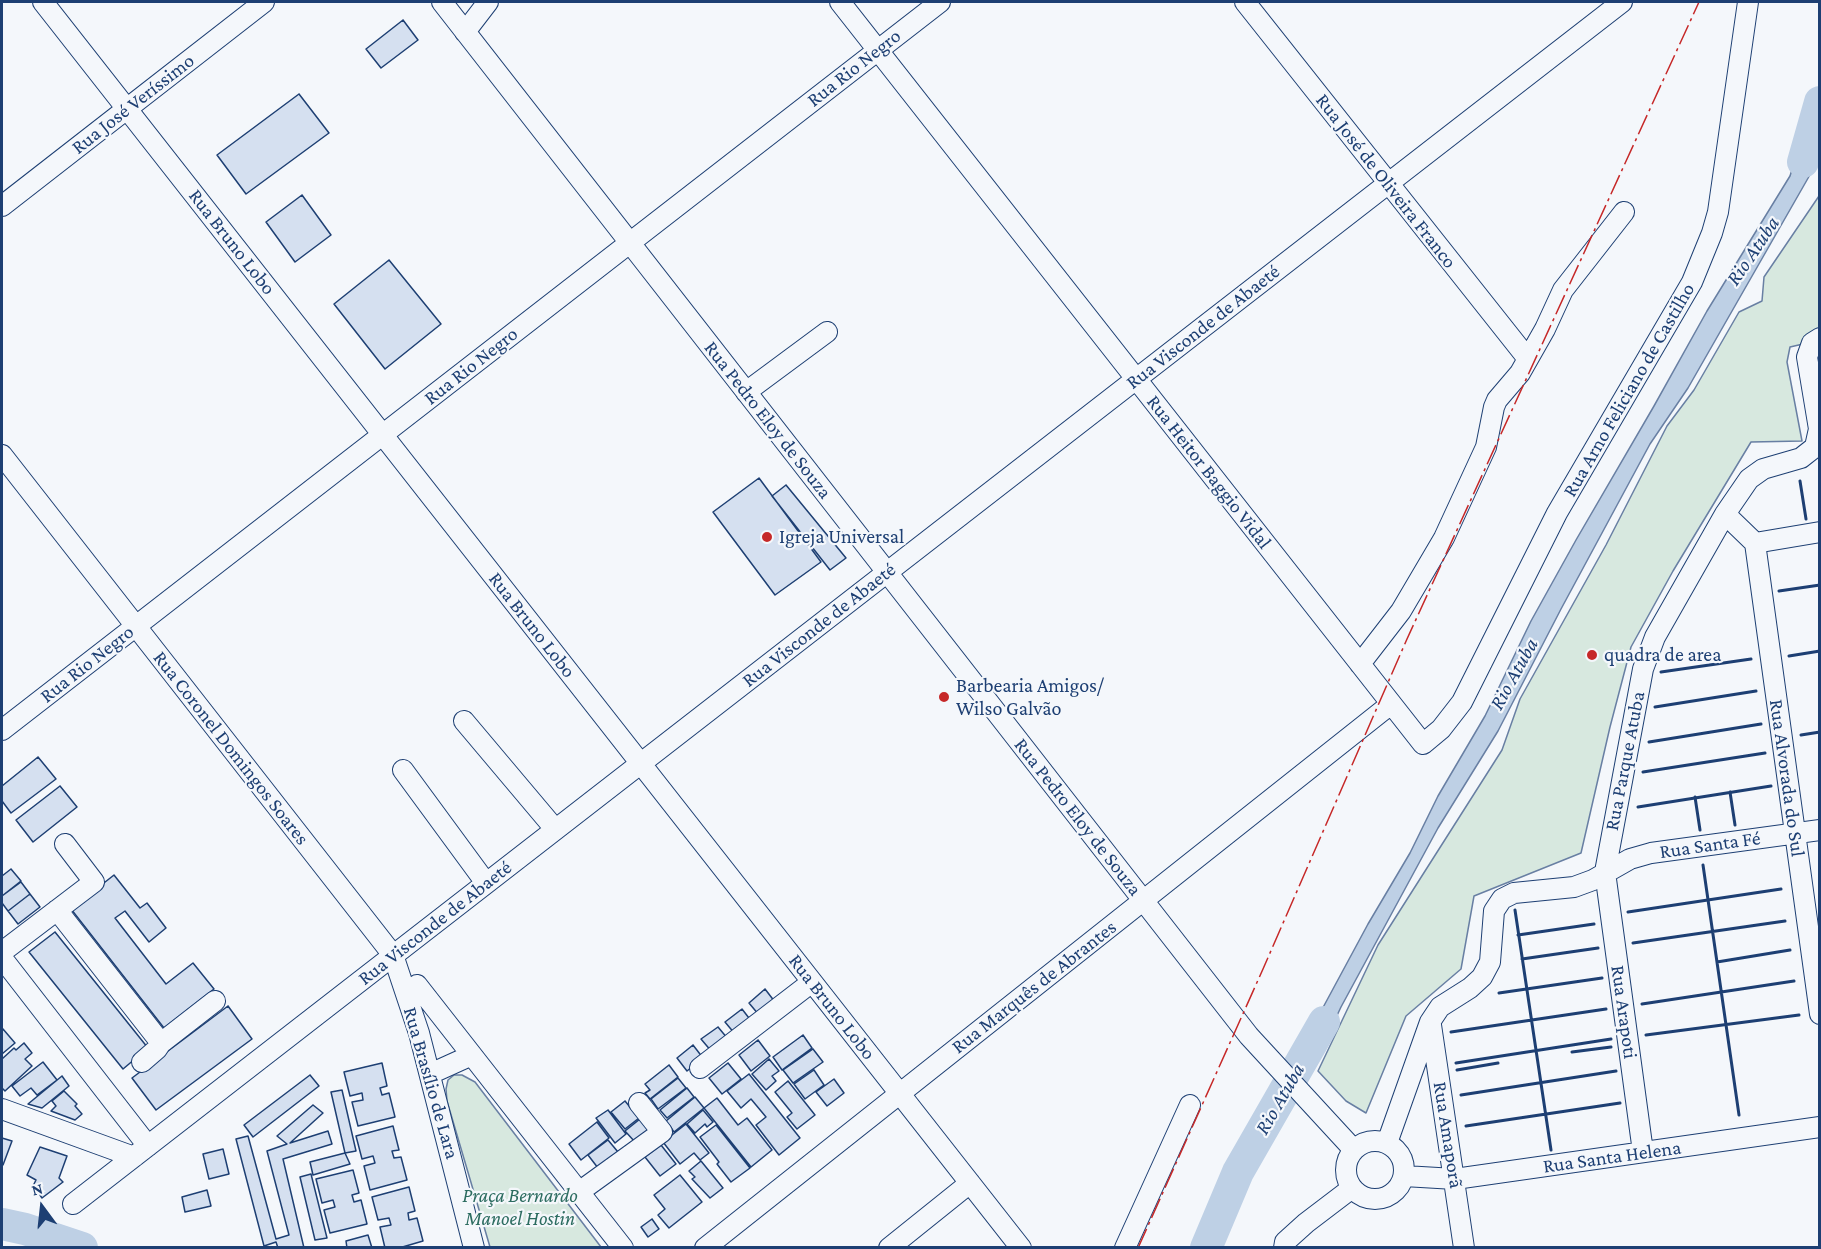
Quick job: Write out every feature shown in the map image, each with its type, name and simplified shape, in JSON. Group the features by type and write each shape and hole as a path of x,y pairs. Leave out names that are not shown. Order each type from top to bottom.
{"street":[{"name":"Rua Bruno Lobo","path":"43,2 1021,1248"},
{"name":"Rua José Veríssimo","path":"2,206 264,2"},
{"name":"Rua Pedro Eloy de Souza","path":"442,2 1249,1036 1354,1150"},
{"path":"465,32 488,2"},
{"name":"Rua Heitor Baggio Vidal","path":"840,2 1423,744"},
{"name":"Rua Rio Negro","path":"2,730 940,2"},
{"name":"Rua José de Oliveira Franco","path":"1245,2 1527,360"},
{"name":"Rua Visconde de Abaeté","path":"73,1204 1622,2"},
{"name":"Rua Arno Feliciano de Castilho","path":"1423,744 1441,729 1462,702 1557,513 1692,282 1718,212 1748,2"},
{"path":"1360,664 1401,611 1460,506 1486,447 1494,407 1514,383 1545,329 1563,290 1624,212"},
{"path":"746,392 827,332"},
{"name":"Rua Parque Atuba","path":"1605,872 1643,669 1655,637 1725,514 1749,479 1763,469 1802,458 1815,447 1819,429 1807,357 1812,344 1820,338"},
{"name":"Rua Coronel Domingos Soares","path":"2,455 393,955"},
{"path":"1725,514 1755,543 1820,532"},
{"name":"Rua Alvorada do Sul","path":"1755,543 1820,1014"},
{"name":"Rua Marquês de Abrantes","path":"705,1248 1392,704"},
{"path":"464,721 555,830"},
{"path":"403,770 486,883"},
{"name":"Rua Santa Fé","path":"1605,872 1630,859 1651,853 1820,830"},
{"path":"2,952 94,882 65,844"},
{"path":"1387,1143 1430,1022 1440,1007 1470,988 1482,977 1490,962 1494,911 1502,899 1514,893 1574,886 1593,880 1605,872"},
{"name":"Rua Arapoti","path":"1605,872 1643,1152"},
{"path":"57,910 161,1043"},
{"name":"Rua Brasílio de Lara","path":"393,955 430,1074 474,1248"},
{"path":"2,958 141,1151"},
{"path":"700,1068 812,982"},
{"path":"417,985 623,1248"},
{"path":"142,1062 161,1043 215,1001"},
{"name":"Rua Amaporã","path":"1430,1022 1464,1248"},
{"path":"430,1074 472,1055"},
{"path":"579,1192 662,1132 639,1103"},
{"path":"1125,1248 1190,1105"},
{"path":"2,1109 141,1151"},
{"name":"Rua Santa Helena","path":"1404,1176 1455,1179 1820,1127"},
{"path":"1370,1142 1387,1143 1396,1149 1405,1166 1401,1185 1386,1198 1367,1199 1359,1195 1348,1181 1347,1164 1354,1150 1370,1142"},
{"path":"889,1248 970,1183"},
{"path":"1284,1248 1286,1242 1306,1223 1352,1188"}],"green space":[{"path":"1819,196 1819,333 1803,344 1790,347 1787,362 1802,441 1751,442 1673,571 1631,647 1581,853 1474,896 1461,969 1406,1016 1366,1113 1346,1101 1318,1071 1378,945 1502,750 1520,699 1606,545 1667,426 1694,390 1739,312 1762,301 1764,277"},
{"name":"Praça Bernardo Manoel Hostin","path":"454,1075 462,1075 475,1082 601,1247 490,1247 447,1101 448,1080"}],"water":[{"path":"1808,118 1819,121 1819,159 1688,388 1650,444 1498,731 1438,828 1341,1007 1311,1071 1299,1052 1368,924 1410,853 1438,796 1485,716 1531,621 1576,540 1707,311 1790,176"}],"building":[{"path":"403,20 418,40 381,68 366,49"},
{"path":"299,94 329,133 246,194 217,155"},
{"path":"302,195 331,235 295,262 266,222"},
{"path":"389,260 441,324 385,369 334,304"},
{"name":"Igreja Universal","path":"759,478 821,562 775,595 713,512"},
{"path":"786,485 846,558 830,570 772,496"},
{"path":"38,757 56,779 11,813 2,801 2,786"},
{"path":"60,786 77,807 33,842 16,820"},
{"path":"11,869 21,881 2,896 2,876"},
{"path":"114,875 140,908 147,903 166,928 149,942 125,911 115,918 166,984 193,963 214,989 164,1028 71,909"},
{"path":"21,882 30,894 8,911 2,903 2,896"},
{"path":"30,894 40,907 18,924 8,911"},
{"path":"55,932 148,1048 123,1069 29,952"},
{"path":"765,989 775,1002 759,1015 749,1003"},
{"path":"228,1006 252,1039 156,1110 132,1078"},
{"path":"742,1009 752,1022 735,1034 725,1022"},
{"path":"718,1027 728,1039 712,1052 701,1039"},
{"path":"3,1029 15,1043 2,1054 2,1031"},
{"path":"803,1035 812,1048 782,1070 773,1057"},
{"path":"758,1040 770,1056 751,1071 739,1055"},
{"path":"24,1043 32,1053 25,1059 32,1066 5,1091 2,1088 2,1059 14,1048 16,1050"},
{"path":"693,1045 703,1058 687,1071 677,1058"},
{"path":"813,1049 823,1062 793,1083 783,1070"},
{"path":"769,1059 779,1071 772,1076 776,1081 766,1090 752,1074"},
{"path":"43,1062 57,1080 37,1095 31,1088 20,1096 12,1086"},
{"path":"382,1063 387,1086 380,1088 382,1095 389,1093 395,1117 358,1126 352,1102 363,1100 362,1093 350,1096 344,1072"},
{"path":"728,1063 741,1079 722,1094 709,1078"},
{"path":"669,1065 678,1077 650,1099 645,1093 650,1090 645,1084"},
{"path":"814,1070 824,1085 805,1099 794,1084"},
{"path":"749,1074 800,1138 779,1155 756,1125 766,1117 751,1099 741,1108 727,1091"},
{"path":"310,1075 319,1086 253,1137 244,1125"},
{"path":"62,1076 69,1086 42,1108 28,1104"},
{"path":"678,1078 686,1088 658,1109 651,1099"},
{"path":"834,1079 844,1093 827,1106 816,1092"},
{"path":"788,1081 815,1115 797,1129 787,1117 792,1113 775,1092"},
{"path":"687,1088 694,1097 667,1118 660,1110"},
{"path":"342,1090 356,1151 345,1153 331,1092"},
{"path":"64,1091 77,1104 75,1106 82,1114 75,1120 51,1111 56,1106 52,1101"},
{"path":"695,1097 704,1108 674,1132 666,1121"},
{"path":"717,1098 738,1125 747,1118 772,1150 751,1167 704,1108"},
{"path":"625,1101 639,1118 625,1129 611,1112"},
{"path":"313,1105 323,1113 290,1143 328,1131 332,1144 283,1159 304,1248 278,1248 276,1242 264,1246 236,1139 248,1136 276,1239 289,1235 267,1151 287,1144 277,1136"},
{"path":"608,1110 626,1134 615,1143 596,1118"},
{"path":"703,1110 713,1122 707,1127 705,1124 695,1133 687,1124"},
{"path":"640,1119 649,1130 635,1142 625,1131"},
{"path":"597,1122 609,1138 581,1160 569,1144"},
{"path":"686,1124 709,1153 700,1160 694,1153 680,1164 663,1142"},
{"path":"716,1125 750,1168 731,1182 700,1137"},
{"path":"393,1126 399,1150 392,1151 394,1158 401,1157 407,1180 370,1190 364,1166 375,1163 373,1156 362,1159 356,1136"},
{"path":"2,1138 12,1141 3,1165 2,1165"},
{"path":"608,1140 618,1152 598,1168 588,1155"},
{"path":"661,1145 676,1164 660,1176 645,1157"},
{"path":"40,1147 67,1156 59,1178 63,1182 42,1198 37,1191 40,1189 33,1186 36,1180 27,1175"},
{"path":"223,1149 229,1174 209,1179 203,1154"},
{"path":"345,1153 350,1164 313,1175 310,1162"},
{"path":"701,1161 723,1188 710,1198 692,1179 695,1177 689,1171"},
{"path":"353,1170 359,1193 352,1195 354,1202 361,1200 367,1224 330,1233 324,1210 335,1207 333,1200 322,1203 316,1179"},
{"path":"311,1174 327,1238 315,1240 300,1177"},
{"path":"680,1175 702,1202 669,1228 658,1215 665,1209 654,1195"},
{"path":"409,1187 415,1211 408,1213 409,1220 417,1218 423,1241 399,1248 385,1248 380,1227 391,1225 389,1218 378,1220 372,1197"},
{"path":"207,1190 211,1206 185,1212 182,1197"},
{"path":"652,1219 659,1229 648,1237 641,1227"},
{"path":"368,1235 372,1248 347,1248 346,1241"}],"waterway":[{"name":"Rio Atuba","path":"1803,162 1820,102"},
{"name":"Rio Atuba","path":"1206,1248 1238,1172 1324,1022"},
{"path":"2,1224 25,1229 82,1248"}],"wall":[{"path":"1800,481 1806,519"},
{"path":"1779,591 1820,585"},
{"path":"1789,656 1820,651"},
{"path":"1661,672 1751,659"},
{"path":"1655,707 1756,691"},
{"path":"1649,742 1761,724"},
{"path":"1801,735 1820,732"},
{"path":"1643,772 1765,753"},
{"path":"1638,807 1771,786"},
{"path":"1730,792 1735,825"},
{"path":"1695,797 1700,830"},
{"path":"1703,865 1739,1115"},
{"path":"1628,912 1781,889"},
{"path":"1515,910 1551,1150"},
{"path":"1633,943 1785,921"},
{"path":"1518,935 1594,924"},
{"path":"1522,959 1598,948"},
{"path":"1717,962 1790,950"},
{"path":"1499,993 1602,978"},
{"path":"1642,1004 1794,981"},
{"path":"1451,1032 1606,1009"},
{"path":"1646,1035 1799,1015"},
{"path":"1456,1063 1611,1039"},
{"path":"1572,1052 1611,1047"},
{"path":"1457,1070 1498,1063"},
{"path":"1461,1095 1616,1071"},
{"path":"1466,1126 1620,1103"}],"power":[{"path":"1138,1248 1407,639 1699,2"}],"place":[{"name":"Igreja Universal","path":"767,537"},
{"name":"quadra de area","path":"1592,655"},
{"name":"Barbearia Amigos/ Wilso Galvão","path":"944,697"}]}
